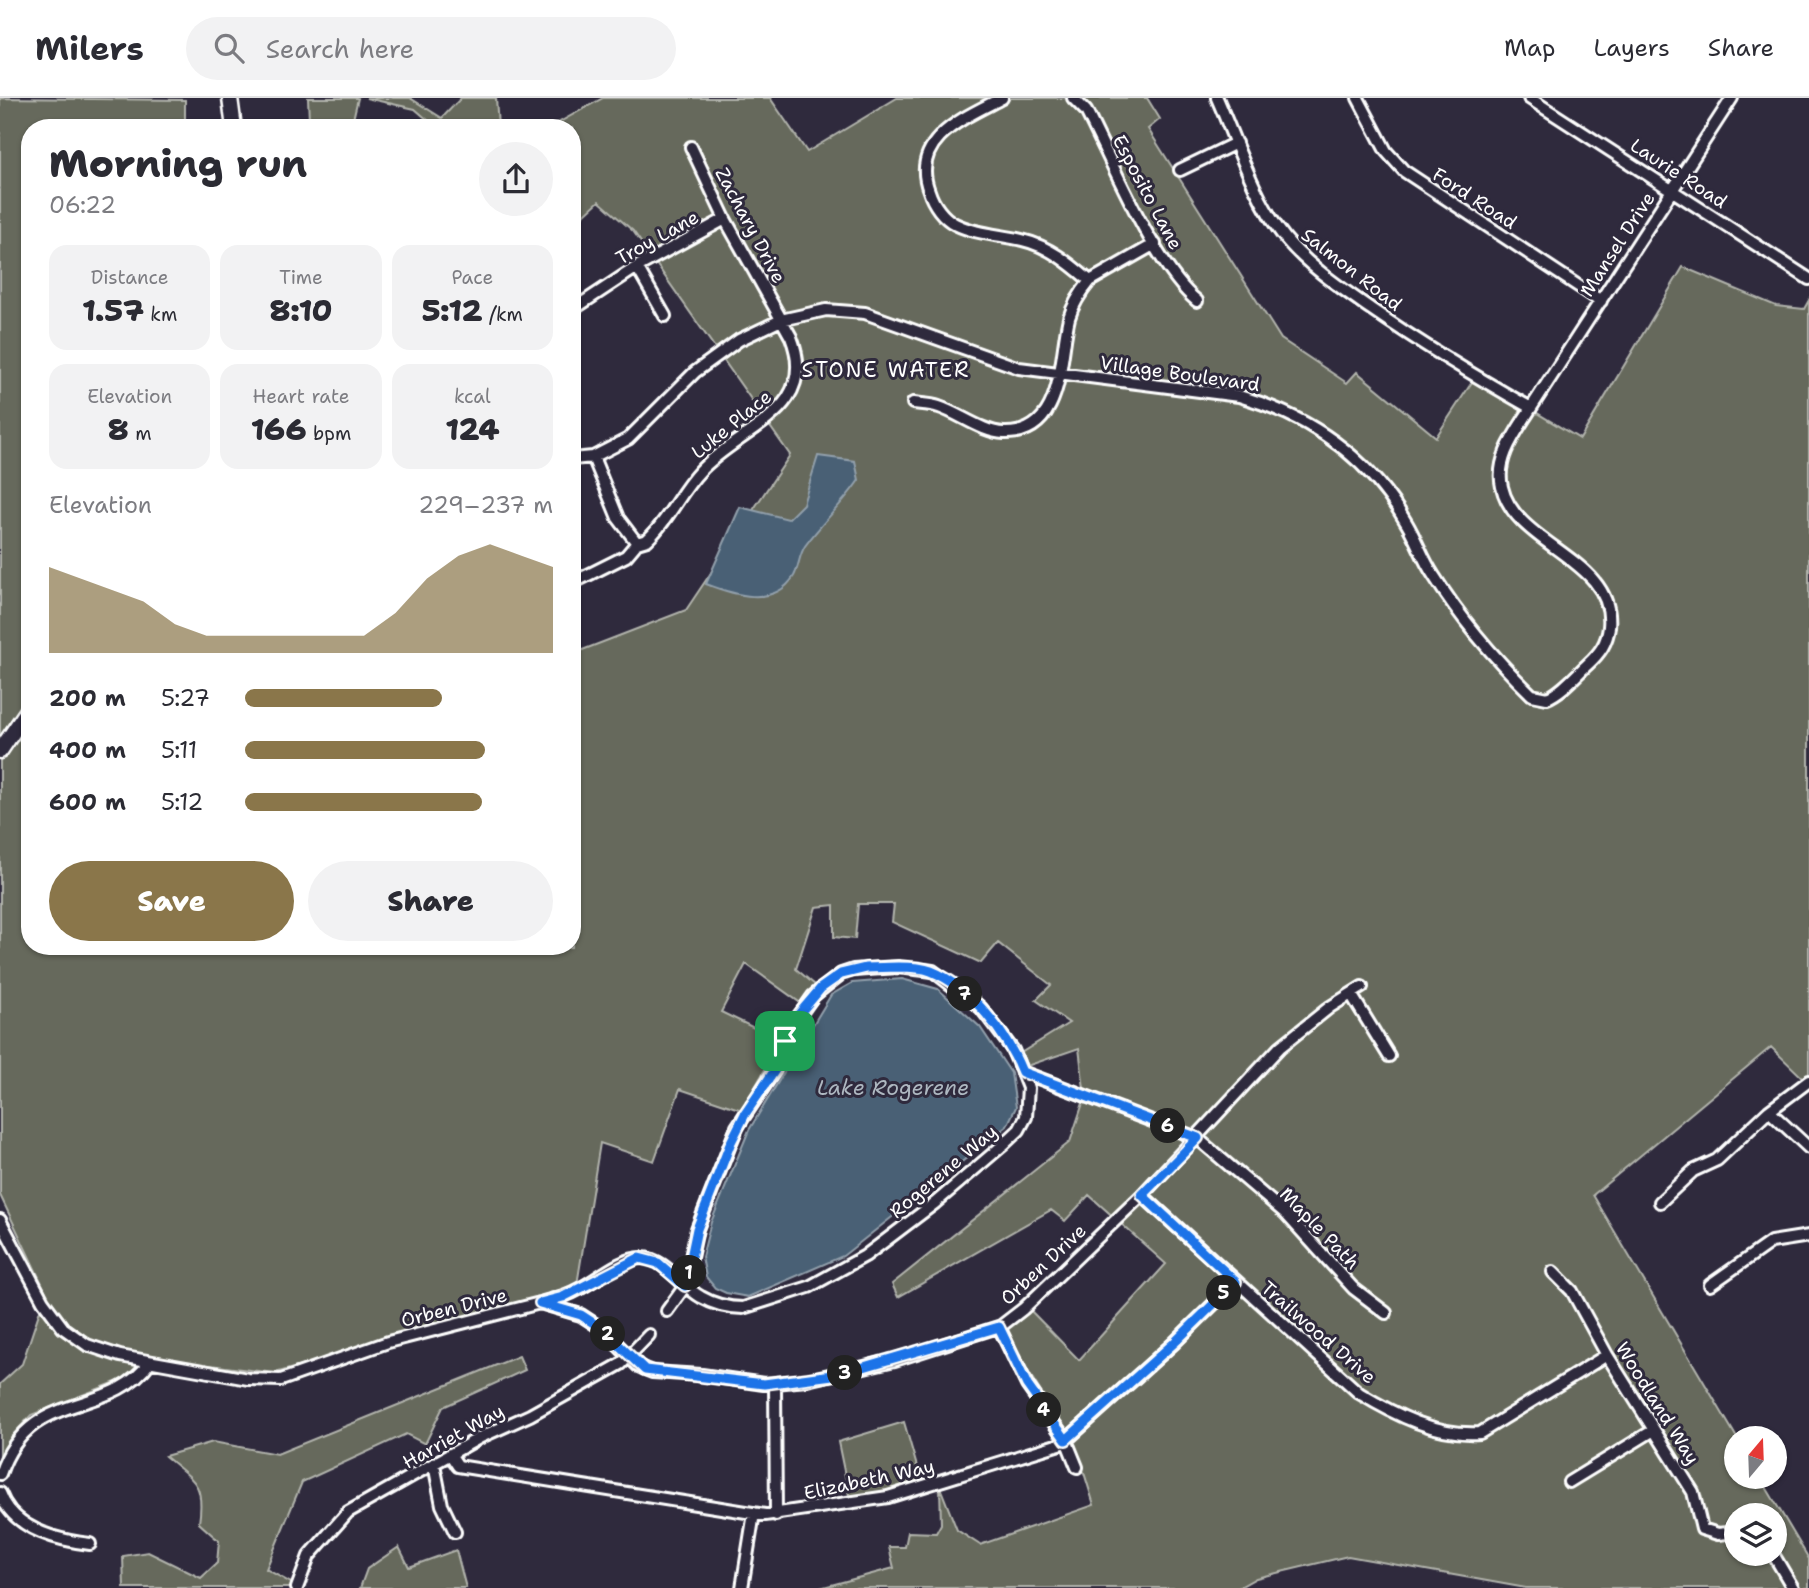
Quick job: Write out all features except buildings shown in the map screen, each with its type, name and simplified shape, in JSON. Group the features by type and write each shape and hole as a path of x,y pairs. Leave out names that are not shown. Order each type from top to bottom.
{"street":[{"path":"230,98 233,119"},
{"path":"1002,98 949,126 940,134 928,154 925,166 928,191 951,222 964,228 1026,241 1060,256 1090,281"},
{"name":"Esposito Lane","path":"1073,98 1086,111 1155,244 1181,288 1196,301"},
{"name":"Salmon Road","path":"1217,98 1271,216 1283,236 1297,251 1349,294 1409,335 1531,408"},
{"name":"Ford Road","path":"1358,98 1386,151 1404,171 1601,301"},
{"name":"Laurie Road","path":"1529,98 1809,279"},
{"name":"Mansel Drive","path":"1531,408 1732,98"},
{"path":"1180,170 1236,143"},
{"name":"Zachary Drive","path":"691,147 725,219 781,320"},
{"name":"Troy Lane","path":"581,304 637,267 725,219"},
{"path":"913,404 937,405 993,430 1011,432 1028,428 1044,416 1054,397 1069,319 1076,301 1090,281 1155,244"},
{"path":"637,267 665,316"},
{"name":"Village Boulevard","path":"581,458 593,457 637,433 695,372 726,348 781,320 826,310 865,313 995,361 1059,375 1239,396 1266,404 1314,425 1342,446 1376,479 1408,525 1432,574 1468,624 1532,695 1547,698 1601,650 1607,639 1609,617 1607,605 1595,583 1518,516 1507,502 1502,487 1502,464 1531,408"},
{"name":"Luke Place","path":"581,578 626,556 637,543 647,540 708,462 772,415 792,394 798,378 798,358 791,337 781,320"},
{"path":"593,457 618,518 637,543"},
{"path":"0,751 21,720"},
{"name":"Rogerene Way","path":"540,1303 563,1297 639,1258 658,1263 685,1286 701,1298 731,1308 743,1308 809,1287 865,1256 935,1203 1019,1130 1026,1117 1029,1102 1022,1072 1013,1050 981,1008 933,971 918,967 888,967 841,974 821,988 788,1032 775,1070 737,1127 697,1229 685,1286"},
{"name":"Orben Drive","path":"0,1220 43,1301 63,1328 96,1349 150,1362 248,1379 281,1380 388,1342 540,1303 581,1315 601,1328 628,1356 652,1372 775,1385 840,1374 999,1327 1023,1309 1142,1195 1280,1047 1362,987"},
{"path":"1351,994 1389,1056"},
{"path":"1022,1072 1198,1138"},
{"path":"1660,1202 1693,1171 1717,1160 1769,1111 1809,1082"},
{"path":"1769,1111 1809,1148"},
{"name":"Maple Path","path":"1198,1138 1285,1213 1353,1288 1386,1313"},
{"name":"Trailwood Drive","path":"1142,1195 1359,1393 1385,1409 1459,1435 1480,1433 1607,1355"},
{"path":"1710,1285 1771,1242 1809,1236"},
{"name":"Woodland Way","path":"1553,1272 1572,1291 1607,1355 1693,1492 1702,1528 1724,1533"},
{"name":"Elizabeth Way","path":"450,1454 458,1466 776,1515 901,1493 1066,1440 1174,1343 1236,1282"},
{"path":"667,1311 685,1286"},
{"path":"999,1327 1027,1385 1066,1440 1077,1467"},
{"name":"Harriet Way","path":"297,1588 309,1556 338,1520 450,1454 575,1391 621,1364 649,1335"},
{"path":"0,1474 9,1451 28,1427 51,1413 139,1377 150,1362"},
{"path":"775,1385 776,1515"},
{"path":"1569,1482 1654,1430"},
{"path":"434,1464 442,1505 454,1532"},
{"path":"0,1493 12,1515 21,1522 63,1541 90,1544"},
{"path":"742,1588 754,1513"},
{"path":"1780,1566 1793,1588"}],"green space":[{"path":"0,98 185,100 185,119 21,119 21,955 581,955 581,651 686,610 790,455 633,231 599,201 581,218 581,119 565,119 603,98 770,98 807,152 897,98 1147,98 1160,119 1148,129 1281,339 1347,383 1357,372 1436,437 1476,376 1580,439 1683,267 1776,306 1804,309 1809,300 1809,1084 1771,1047 1593,1195 1730,1426 1724,1426 1724,1489 1767,1489 1776,1503 1724,1503 1724,1566 1787,1566 1787,1522 1809,1559 1809,1588 1526,1588 1348,1556 1256,1578 1238,1588 820,1588 894,1568 889,1547 905,1547 908,1532 936,1533 941,1524 940,1487 957,1530 980,1545 1094,1505 1077,1450 1003,1331 1028,1308 1079,1360 1166,1264 1089,1195 1065,1221 1051,1210 898,1297 892,1284 1070,1142 1085,1097 1079,1048 1021,1068 1016,1056 1069,1023 1036,1000 1051,985 998,943 981,963 892,922 894,904 858,904 855,939 834,937 834,905 816,907 796,969 815,985 802,1004 746,964 721,1012 781,1041 742,1110 680,1089 654,1161 600,1143 576,1291 275,1373 153,1358 121,1380 31,1415 11,1437 0,1459 0,1384 22,1364 46,1292 0,1195"},
{"path":"308,98 358,98 353,119 309,119"},
{"path":"366,98 410,98 442,118 461,98 496,98 497,119 427,119 415,109"},
{"path":"519,1356 525,1370 443,1407 425,1444 406,1434 302,1482 266,1569 300,1588 124,1588 123,1556 148,1552 201,1578 217,1563 219,1541 199,1523 199,1490 190,1477 165,1456 213,1442 277,1454"},
{"path":"904,1422 922,1484 850,1500 838,1442"},
{"path":"399,1547 409,1567 456,1550 466,1588 360,1588 367,1569"}],"water":[{"path":"818,456 855,461 859,480 805,546 794,576 786,586 775,593 752,596 728,592 706,584 740,507 788,519 803,504"},
{"name":"Lake Rogerene","path":"902,979 938,989 980,1027 1011,1073 1016,1107 1007,1126 843,1256 748,1297 715,1288 706,1277 702,1257 711,1222 749,1130 831,995 852,983"}],"district":[{"name":"STONE WATER","path":"886,370"}],"route":[{"path":"918,967 933,971 960,989 981,1008 1013,1050 1022,1072 1198,1138 1142,1195 1236,1282 1174,1343 1066,1440 1027,1385 999,1327 840,1374 775,1385 645,1370 601,1328 581,1315 540,1303 563,1297 624,1263 639,1258 658,1263 685,1286 697,1229 737,1127 775,1070 785,1041 799,1014 813,996 841,974 866,968 918,967"}]}
